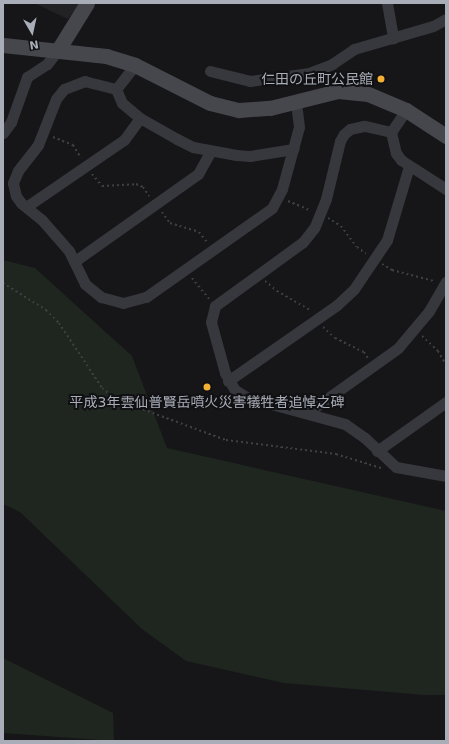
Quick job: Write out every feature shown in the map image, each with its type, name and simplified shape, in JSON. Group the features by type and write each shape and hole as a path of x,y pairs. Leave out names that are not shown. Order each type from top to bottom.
{"street":[{"path":"3,133 10,122 27,77 47,64 58,50 87,3"},
{"path":"387,3 393,38"},
{"path":"210,71 250,81 309,73 332,64 354,49 433,26 446,19"},
{"path":"3,45 106,56 136,65 190,95 224,108 254,110 296,102 322,93 353,91 383,99 406,110 446,136"},
{"path":"116,89 136,65"},
{"path":"116,89 85,81 70,85 59,94 44,134 35,152 18,171 13,183 16,196 56,234 75,261 81,277 90,289 108,300 123,303 146,297 267,213 279,197 293,149 300,120 296,102"},
{"path":"116,89 122,103 140,118 177,139 211,151 250,156 293,149"},
{"path":"406,110 391,132 396,153 410,166 446,189"},
{"path":"26,207 129,136 140,118"},
{"path":"391,132 364,126 350,129 344,134 340,141 321,215 303,242 215,306 211,322 228,381 235,390 257,402 307,413 345,424 365,438 388,463 400,469 446,476"},
{"path":"75,261 198,174 211,151"},
{"path":"228,381 337,305 354,289 387,240 410,166"},
{"path":"307,413 375,367 415,330 446,282"},
{"path":"377,451 446,402"}],"path":[{"path":"44,134 73,146 86,166 102,186 140,185 170,223 199,232 213,251"},
{"path":"279,197 321,215"},
{"path":"186,270 215,306"},
{"path":"3,283 46,310 59,323 102,388 115,399 226,440 336,454 374,466"},
{"path":"415,330 432,343 446,365"}],"shaded area":[{"path":"34,3 80,3 68,19"},
{"path":"3,260 35,268 132,356 167,448 446,511 446,695 424,695 284,683 186,661 142,629 20,512 3,504"},
{"path":"3,658 113,713 114,741 3,733"}],"place":[{"name":"仁田の丘町公民館","path":"381,79"},
{"name":"平成3年雲仙普賢岳噴火災害犠牲者追悼之碑","path":"207,387"}]}
